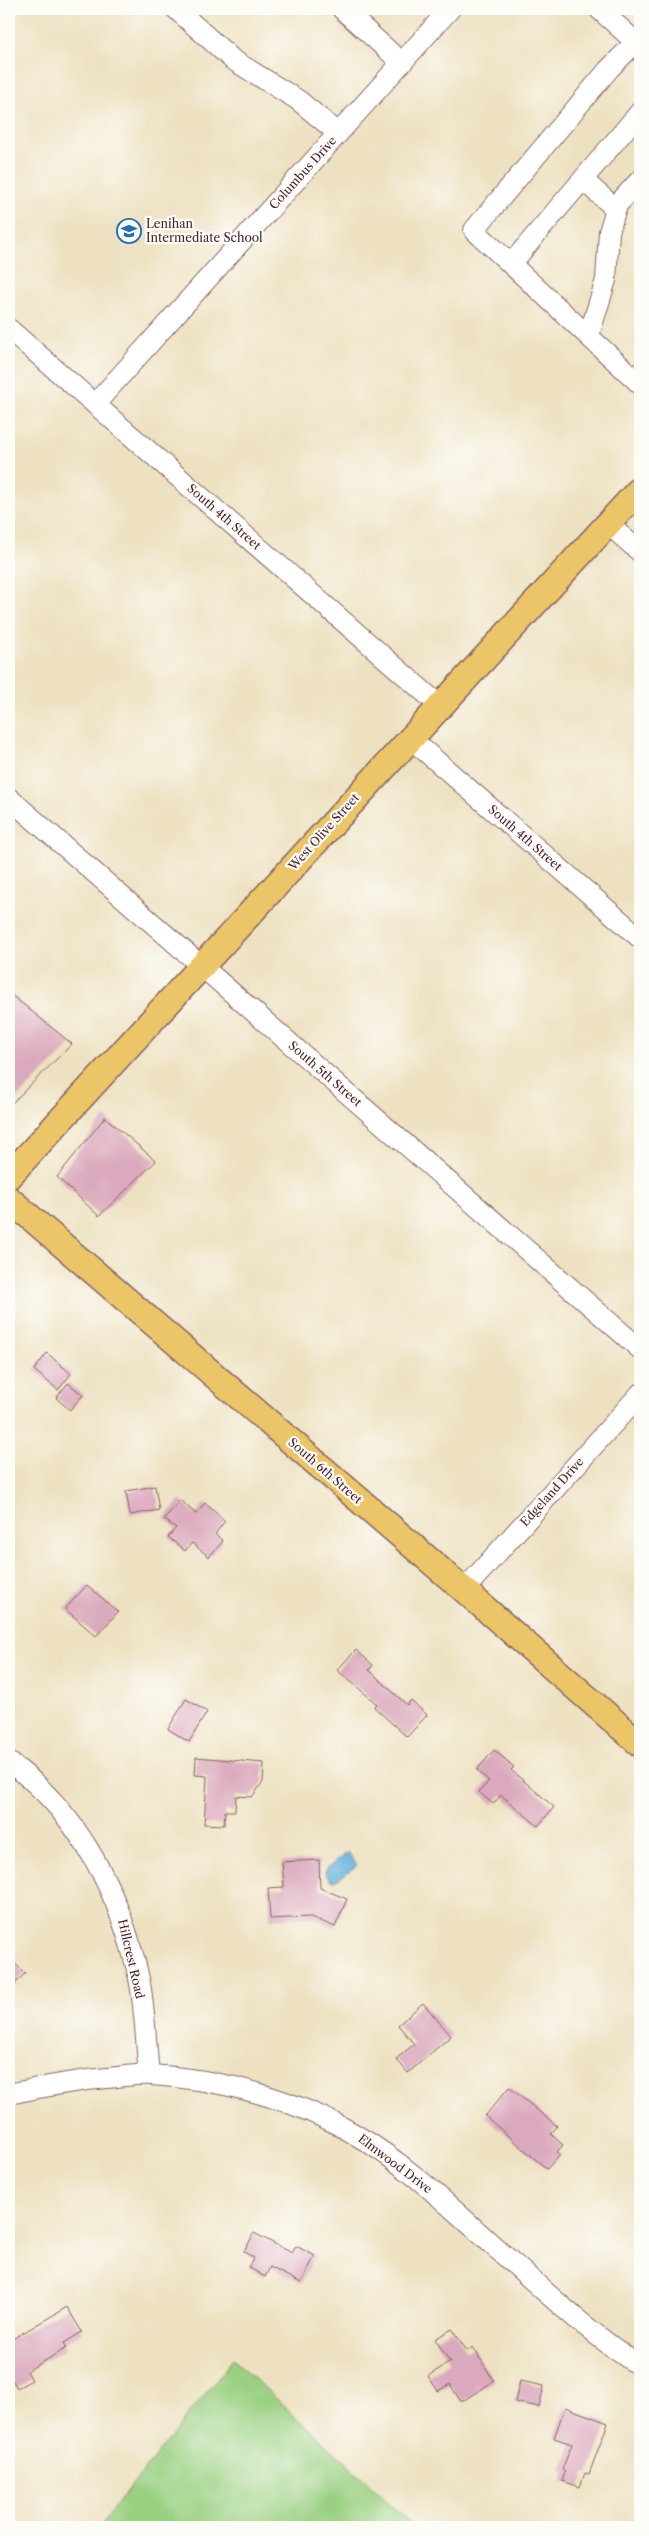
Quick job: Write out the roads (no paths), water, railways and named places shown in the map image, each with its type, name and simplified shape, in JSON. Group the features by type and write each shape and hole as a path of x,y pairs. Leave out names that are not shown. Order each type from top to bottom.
{"main road":[{"name":"West Olive Street","path":"9,1176 640,489"},
{"name":"South 6th Street","path":"9,1199 464,1590 640,1744"}],"street":[{"path":"176,9 233,60 298,100 338,134"},
{"path":"342,9 402,63"},
{"name":"Columbus Drive","path":"95,404 450,9"},
{"path":"599,9 638,44 609,69 474,230 640,384"},
{"path":"511,264 640,112"},
{"path":"583,180 616,209"},
{"path":"589,335 606,280 609,232 616,209 640,180"},
{"name":"South 4th Street","path":"9,329 440,706"},
{"path":"608,524 640,552"},
{"name":"South 4th Street","path":"410,738 640,938"},
{"name":"South 5th Street","path":"9,798 640,1350"},
{"name":"Edgeland Drive","path":"464,1590 640,1394"},
{"name":"Hillcrest Road","path":"9,1762 27,1777 68,1820 91,1853 112,1890 127,1930 140,1985 150,2074"},
{"name":"Elmwood Drive","path":"9,2094 52,2084 150,2074 217,2083 262,2095 306,2111 356,2135 432,2191 612,2348 640,2366"}],"water":[{"path":"348,1852 357,1865 336,1881 330,1880 325,1873 326,1869"}],"place":[{"name":"Lenihan Intermediate School","path":"129,231"}]}
